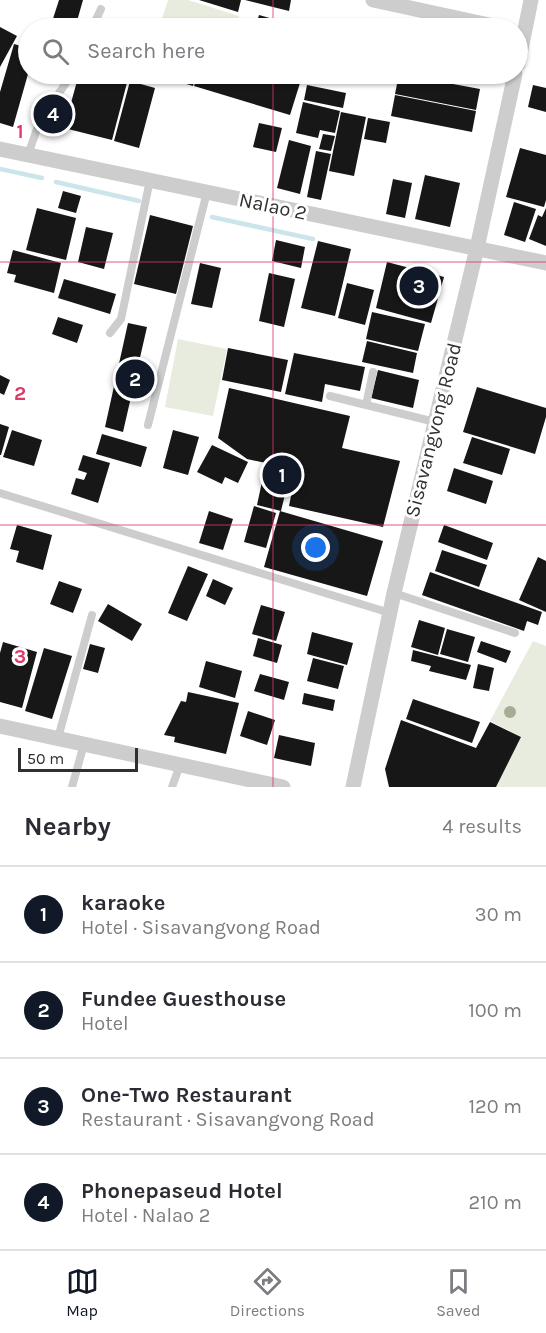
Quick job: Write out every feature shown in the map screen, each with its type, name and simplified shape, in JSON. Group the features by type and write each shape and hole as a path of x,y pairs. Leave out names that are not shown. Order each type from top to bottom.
{"street":[{"path":"373,0 457,18"},
{"path":"525,18 531,0"},
{"name":"Sisavangvong Road","path":"353,787 394,593 477,248 513,84"},
{"name":"Nalao 2","path":"0,149 546,263"},
{"path":"0,726 283,787"}],"lane":[{"path":"97,18 101,9"},
{"path":"28,155 40,120 65,84"},
{"path":"110,333 121,318 150,180"},
{"path":"148,425 207,192"},
{"path":"366,405 373,372"},
{"path":"330,396 435,422"},
{"path":"0,493 390,613"},
{"path":"394,593 515,633"},
{"path":"58,738 92,615"},
{"path":"72,787 84,744"},
{"path":"172,787 180,765"}],"shaded area":[{"path":"168,0 188,0 239,16 238,18 162,18"},
{"path":"178,339 227,349 213,416 165,407"},
{"path":"533,641 546,646 546,787 496,787 521,737 490,721"}],"building":[{"path":"59,0 83,0 78,18 53,18"},
{"path":"199,0 241,0 238,12"},
{"path":"245,0 291,0 289,11"},
{"path":"0,27 17,36 0,67"},
{"path":"14,44 18,45 18,84 25,84 13,127 0,123 0,92"},
{"path":"76,84 127,84 112,140 64,128"},
{"path":"129,84 155,88 139,148 114,141"},
{"path":"195,84 300,84 290,115 194,86"},
{"path":"397,84 453,84 480,89 476,110 395,94"},
{"path":"307,85 346,93 343,108 304,100"},
{"path":"533,85 546,88 546,112 528,107"},
{"path":"395,95 476,111 472,132 391,116"},
{"path":"303,102 340,111 335,133 320,130 318,138 296,133"},
{"path":"341,112 366,117 354,176 329,171"},
{"path":"368,118 390,122 386,143 364,139"},
{"path":"259,123 282,128 276,152 253,147"},
{"path":"323,134 335,136 331,151 319,149"},
{"path":"289,140 311,146 300,194 277,188"},
{"path":"520,148 546,155 544,207 506,197"},
{"path":"316,151 331,154 321,200 307,197"},
{"path":"425,175 460,183 450,227 415,219"},
{"path":"393,179 412,183 405,218 386,214"},
{"path":"63,191 81,196 76,213 58,208"},
{"path":"514,202 536,209 525,242 504,235"},
{"path":"37,208 76,218 66,260 26,250"},
{"path":"546,208 546,246 529,239 538,215 542,217"},
{"path":"150,215 193,226 176,294 134,284"},
{"path":"86,227 113,233 104,269 78,262"},
{"path":"276,240 305,247 301,268 272,261"},
{"path":"318,241 351,249 335,316 301,308"},
{"path":"13,250 61,263 54,293 14,282 16,275 7,273"},
{"path":"387,262 444,277 431,323 376,308"},
{"path":"200,263 221,268 212,308 191,304"},
{"path":"269,273 295,279 284,327 259,321"},
{"path":"64,279 116,294 110,314 58,298"},
{"path":"347,283 374,290 365,325 338,318"},
{"path":"372,312 425,324 418,351 366,339"},
{"path":"58,317 83,325 77,343 52,334"},
{"path":"128,323 147,327 123,432 105,427"},
{"path":"367,341 417,353 413,373 362,362"},
{"path":"228,348 288,360 281,392 222,380"},
{"path":"294,353 365,367 360,391 325,384 322,402 285,394"},
{"path":"378,370 419,380 413,408 371,398"},
{"path":"0,375 10,380 4,395 0,393"},
{"path":"477,387 546,408 546,417 535,454 463,432"},
{"path":"229,388 350,416 342,448 400,461 383,527 289,506 296,471 291,470 281,511 257,505 266,463 247,459 218,438"},
{"path":"0,424 9,427 1,455 0,455"},
{"path":"12,430 42,440 34,466 3,457"},
{"path":"173,430 199,437 188,475 163,468"},
{"path":"102,434 147,447 141,467 96,454"},
{"path":"472,437 510,449 502,475 463,463"},
{"path":"212,445 248,462 238,483 225,477 222,484 197,472"},
{"path":"83,455 110,463 98,503 71,494 76,478 84,480 87,473 78,470"},
{"path":"454,468 493,481 486,504 447,491"},
{"path":"254,506 276,513 266,548 244,542"},
{"path":"209,511 233,519 223,550 199,543"},
{"path":"280,511 383,541 367,596 264,567"},
{"path":"17,525 52,535 43,570 16,562 19,551 10,549"},
{"path":"444,525 493,543 487,560 438,542"},
{"path":"442,550 487,565 479,587 435,571"},
{"path":"538,557 546,561 546,612 519,600"},
{"path":"188,566 208,574 187,621 168,613"},
{"path":"430,572 542,612 538,625 527,621 524,631 422,595"},
{"path":"213,579 233,588 225,605 206,596"},
{"path":"59,581 82,589 73,613 50,604"},
{"path":"108,604 142,624 132,641 98,621"},
{"path":"261,605 285,612 276,641 252,634"},
{"path":"419,620 445,628 438,655 411,647"},
{"path":"447,629 475,637 468,662 440,654"},
{"path":"312,632 353,643 347,665 307,654"},
{"path":"258,638 282,645 277,663 253,656"},
{"path":"481,641 511,651 506,663 477,652"},
{"path":"3,642 37,652 22,708 0,702 0,653"},
{"path":"90,644 105,648 98,673 83,669"},
{"path":"44,648 72,656 52,719 25,711"},
{"path":"413,650 471,665 466,680 429,671 431,666 411,661"},
{"path":"313,658 344,666 338,689 307,681"},
{"path":"206,661 242,671 235,698 199,687"},
{"path":"478,664 494,668 489,691 473,688"},
{"path":"260,674 289,682 284,700 254,691"},
{"path":"188,692 239,703 226,754 174,742 175,737 164,735 181,701 186,702"},
{"path":"304,693 335,700 333,711 302,704"},
{"path":"413,699 480,722 472,743 406,719"},
{"path":"248,711 275,720 267,745 240,736"},
{"path":"401,720 476,748 490,722 521,737 496,787 389,787 385,769"},
{"path":"279,735 315,743 311,766 274,758"}],"waterway":[{"path":"0,169 42,178"},
{"path":"56,182 139,201"},
{"path":"212,217 313,239"}],"place":[{"name":"Phonepaseud Hotel","path":"53,114"},
{"name":"One-Two Restaurant","path":"419,286"},
{"name":"Fundee Guesthouse","path":"135,379"},
{"name":"karaoke","path":"282,475"}]}
